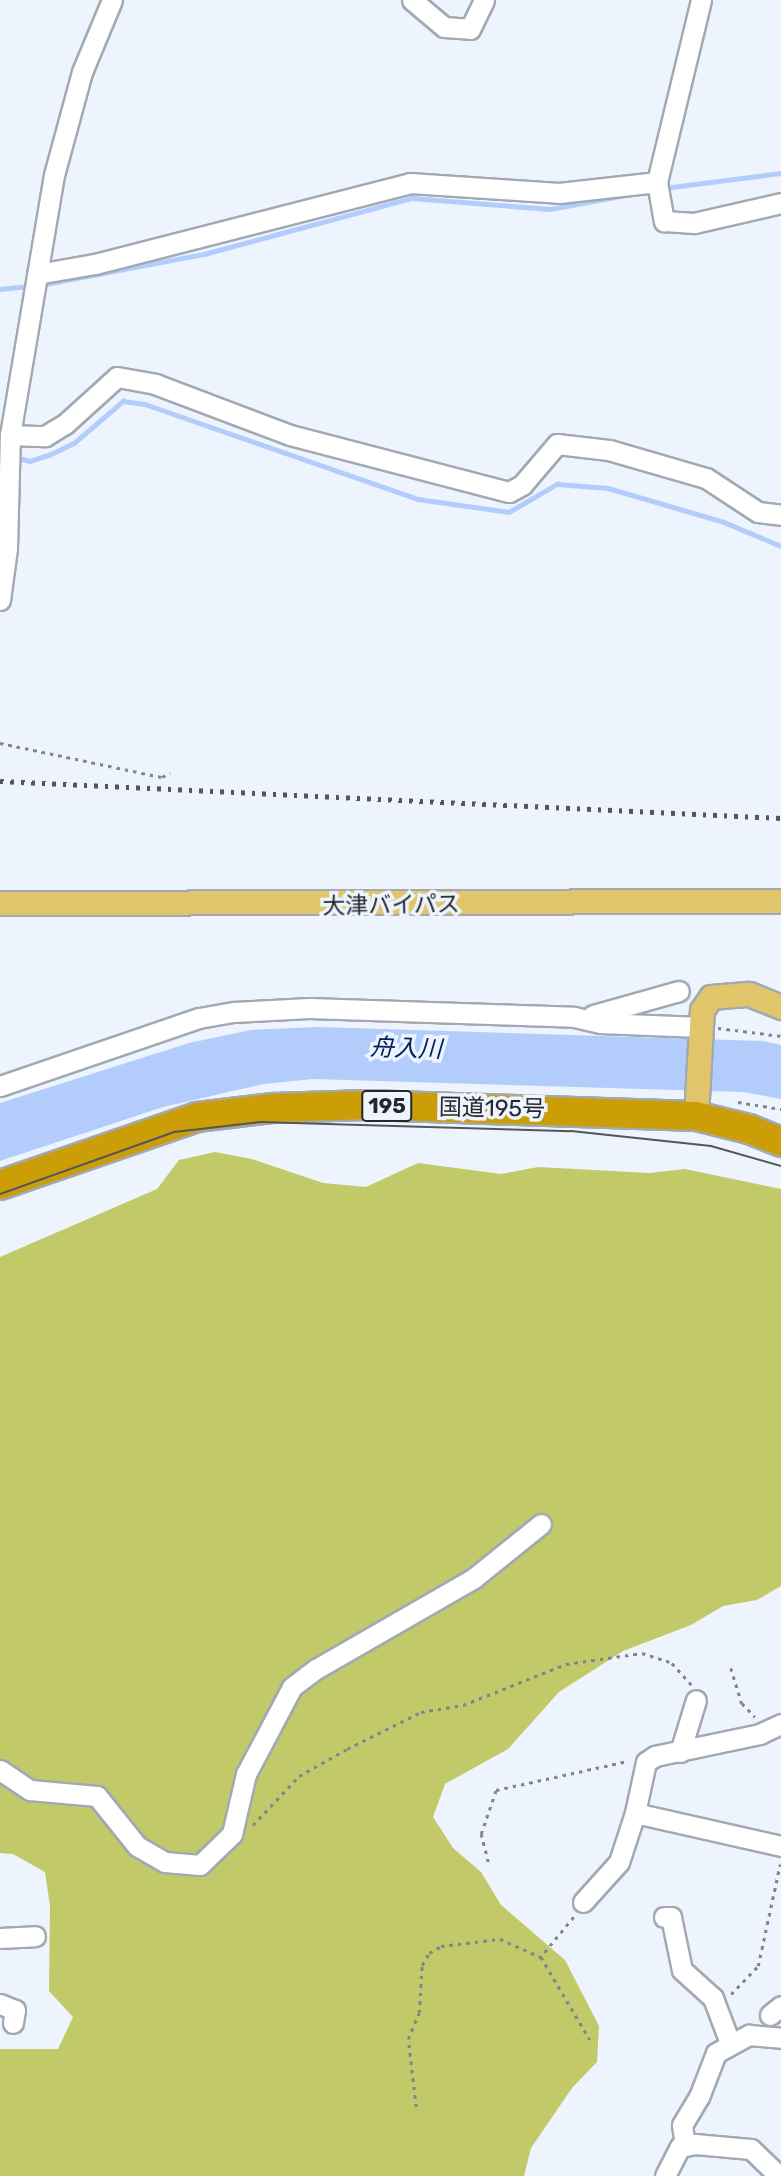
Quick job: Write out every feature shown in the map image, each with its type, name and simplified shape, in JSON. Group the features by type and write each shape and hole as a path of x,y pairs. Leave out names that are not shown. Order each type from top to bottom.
{"highway":[{"name":"国道195号","path":"0,1185 197,1117 273,1108 367,1105 697,1104 781,1142"}],"main road":[{"name":"大津バイパス","path":"0,903 781,901"},
{"path":"697,1104 702,1010 711,997 749,994 781,1007"}],"street":[{"path":"0,600 7,548 10,435 37,274 69,113 111,0"},
{"path":"412,0 444,27 470,29 484,0"},
{"path":"701,0 657,182 664,220 694,223 781,203"},
{"path":"37,274 95,264 410,183 559,193 657,182"},
{"path":"10,435 45,436 65,424 117,377 155,384 290,435 509,492 522,485 556,444 610,450 706,478 758,512 781,515"},
{"path":"0,1086 199,1018 234,1012 309,1008 574,1017 606,1013 679,991"},
{"path":"574,1017 600,1023 701,1030"},
{"path":"0,1770 30,1790 97,1796 137,1846 165,1862 201,1865 232,1834 246,1774 292,1688 316,1669 474,1578 541,1524"},
{"path":"680,1752 696,1700"},
{"path":"583,1902 619,1862 635,1813 646,1762 655,1756 760,1734 781,1724"},
{"path":"635,1813 781,1846"},
{"path":"664,1917 671,1917 682,1970 713,1998 730,2043"},
{"path":"0,1938 35,1936"},
{"path":"0,2004 15,2010 13,2023"},
{"path":"685,2146 682,2124 699,2097 716,2053 749,2035 781,2038"},
{"path":"665,2176 680,2147 685,2146 751,2149 779,2176"}],"path":[{"path":"0,743 162,777 170,773"},
{"path":"701,1030 781,1036"},
{"path":"232,1834 243,1833 271,1811 299,1776 360,1743 421,1712 463,1705 566,1664 602,1656 659,1656 691,1682 696,1700"},
{"path":"732,1668 742,1703 753,1711 760,1734"},
{"path":"488,1862 481,1834 495,1790 655,1756"},
{"path":"716,2009 758,1966 781,1858"},
{"path":"541,1957 568,1928 583,1902"},
{"path":"416,2107 408,2039 419,2013 422,1965 429,1953 440,1945 500,1939 541,1957 590,2040"}],"green space":[{"path":"215,1152 252,1159 323,1183 366,1187 418,1163 501,1174 538,1167 649,1173 685,1169 781,1189 781,1586 757,1600 723,1606 691,1625 623,1651 559,1692 508,1749 445,1784 433,1817 453,1848 481,1872 501,1905 565,1960 599,2026 597,2062 572,2088 531,2148 524,2176 0,2176 0,2049 58,2049 73,2017 49,1991 50,1906 45,1872 13,1854 0,1853 0,1257 157,1189 179,1160"}],"water":[{"name":"舟入川","path":"319,1027 763,1041 781,1045 781,1099 743,1092 313,1079 264,1084 163,1107 0,1161 0,1103 189,1043 251,1030"}],"waterway":[{"path":"664,188 781,173"},
{"path":"40,285 204,254 412,198 550,209 631,194"},
{"path":"0,289 31,286"},
{"path":"15,457 30,461 74,443 123,401 145,404 418,499 509,512 557,484 608,488 724,522 781,546"}],"tram line":[{"path":"0,1194 174,1132 260,1122 571,1131 711,1146 781,1166"}],"railway":[{"path":"0,781 781,818"}]}
